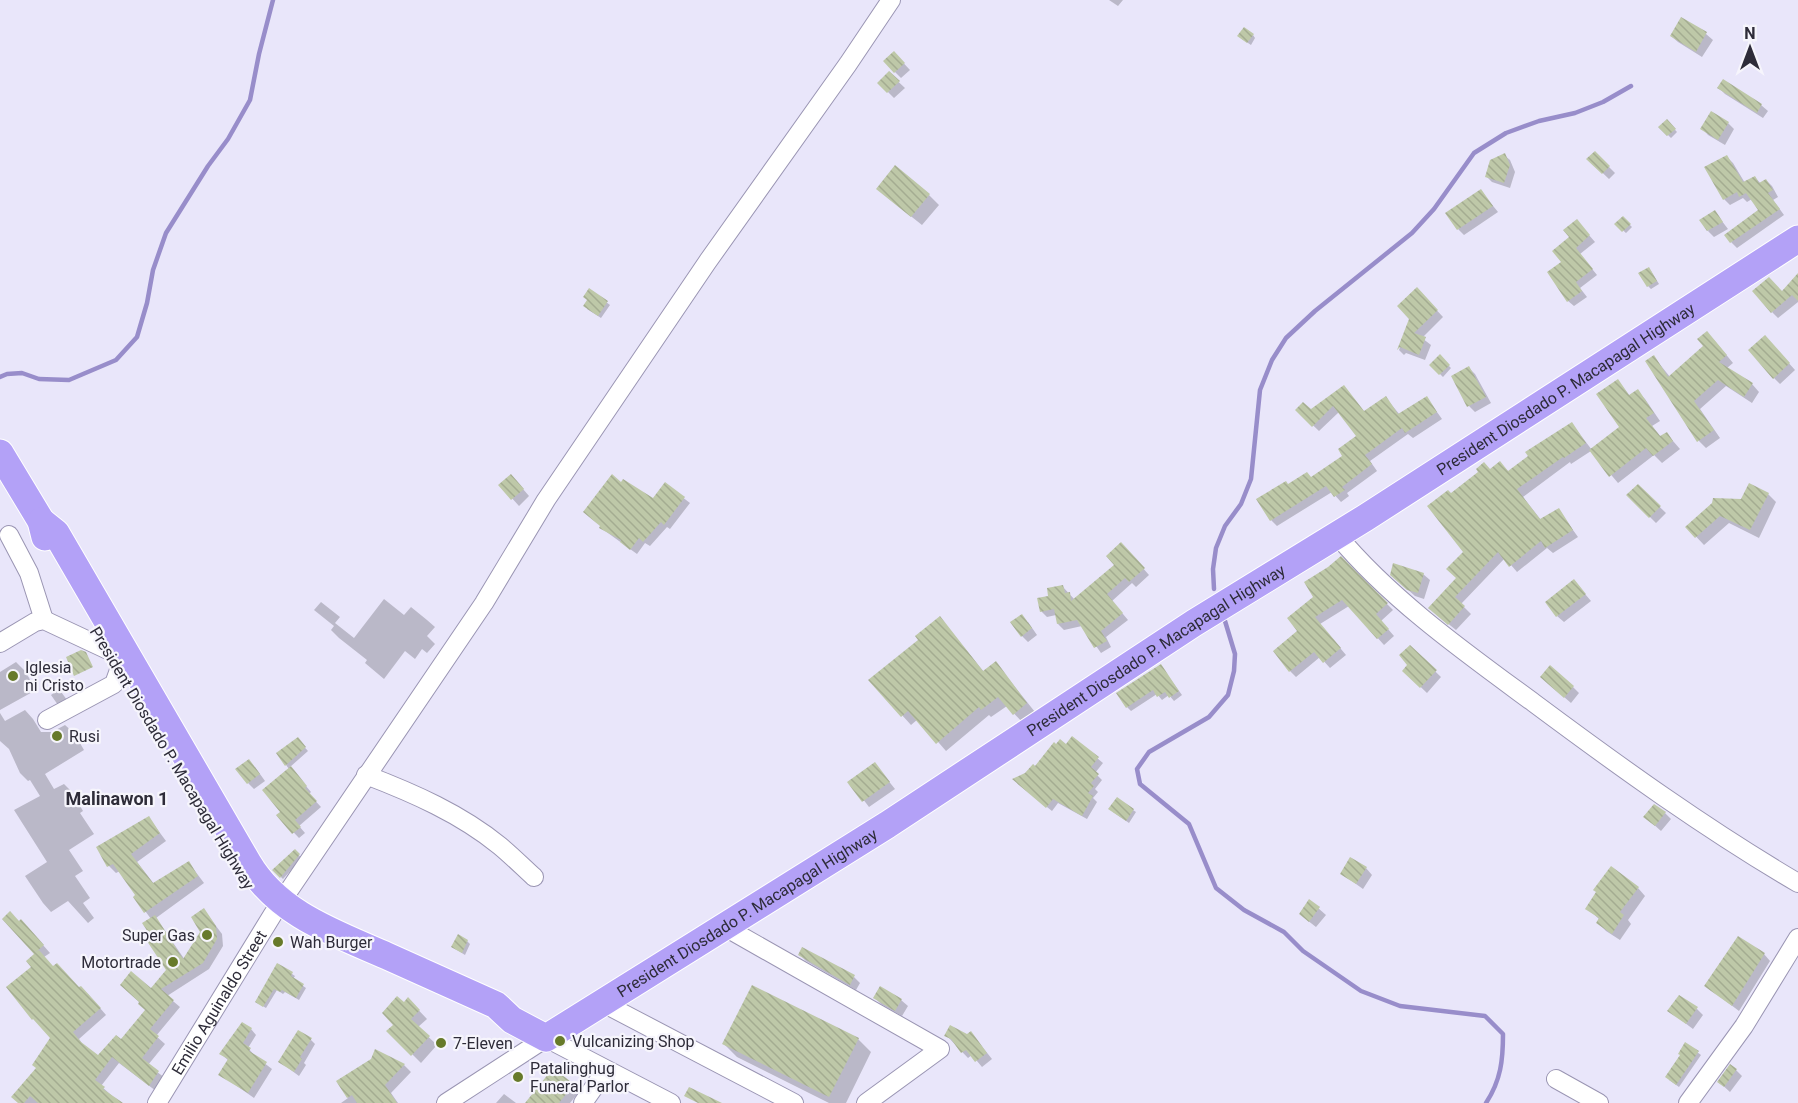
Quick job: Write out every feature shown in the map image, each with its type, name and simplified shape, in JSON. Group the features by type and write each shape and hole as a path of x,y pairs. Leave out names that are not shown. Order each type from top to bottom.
{"highway":[{"name":"President Diosdado P. Macapagal Highway","path":"41,521 56,533 142,696 211,815 277,908 297,913 496,1005 512,1020 546,1038 887,825 1194,623 1336,535 1797,240"},
{"name":"President Diosdado P. Macapagal Highway","path":"0,453 41,521 46,541 114,660 142,696"}],"street":[{"name":"Emilio Aguinaldo Street","path":"157,1103 277,908 484,603 546,500 750,200 891,0"},
{"path":"9,535 29,573 44,620"},
{"path":"1336,535 1378,581 1481,664 1654,792 1798,883"},
{"path":"0,643 35,622 44,620 114,660 114,684 47,720"},
{"path":"366,775 436,806 477,829 501,846 534,878"},
{"path":"725,927 940,1049 867,1103"},
{"path":"1688,1103 1744,1026 1798,938"},
{"path":"603,1003 794,1103"},
{"path":"446,1103 546,1038 671,1103"},
{"path":"584,1103 606,1070"},
{"path":"1556,1079 1599,1103"}],"building":[{"path":"1681,17 1707,32 1696,52 1670,36"},
{"path":"1244,27 1254,34 1247,43 1237,36"},
{"path":"894,51 905,63 894,73 883,61"},
{"path":"889,71 900,81 887,93 877,83"},
{"path":"1723,79 1762,104 1757,113 1717,88"},
{"path":"1711,111 1729,122 1718,140 1700,129"},
{"path":"1667,119 1676,129 1667,136 1658,127"},
{"path":"1595,151 1610,166 1602,174 1586,159"},
{"path":"1505,153 1510,165 1504,183 1485,177 1490,160"},
{"path":"1727,155 1743,182 1755,176 1759,183 1766,179 1773,190 1768,193 1780,209 1730,243 1724,235 1758,210 1746,193 1739,197 1737,192 1723,200 1704,167"},
{"path":"895,165 930,194 911,217 876,189"},
{"path":"1481,189 1493,206 1457,230 1445,213"},
{"path":"1715,210 1723,222 1707,231 1699,220"},
{"path":"1623,216 1631,224 1622,232 1614,224"},
{"path":"1577,219 1590,235 1576,248 1593,269 1576,282 1582,291 1567,302 1547,272 1561,262 1552,251 1569,237 1563,230"},
{"path":"1649,267 1657,281 1647,287 1638,273"},
{"path":"1798,273 1798,301 1792,295 1771,313 1752,291 1769,277 1782,291"},
{"path":"1417,287 1438,310 1414,333 1426,337 1419,355 1400,347 1397,350 1409,319 1397,306"},
{"path":"589,288 608,301 598,316 583,306 587,300 583,297"},
{"path":"1707,331 1727,355 1719,362 1753,383 1744,397 1718,380 1694,401 1714,430 1697,442 1645,361 1654,355 1668,377 1703,346 1697,339"},
{"path":"1765,335 1790,363 1773,379 1748,350"},
{"path":"1440,354 1450,365 1439,375 1429,365"},
{"path":"1469,366 1486,397 1467,407 1451,376"},
{"path":"1618,379 1629,395 1638,389 1654,413 1646,418 1660,436 1667,432 1673,441 1653,456 1646,448 1609,477 1589,450 1619,427 1596,394"},
{"path":"1344,385 1364,411 1386,396 1398,414 1427,396 1437,412 1405,433 1402,428 1365,455 1372,464 1342,487 1345,490 1334,497 1326,486 1270,521 1256,499 1286,481 1288,484 1307,472 1311,477 1342,456 1338,449 1356,436 1333,406 1312,427 1295,410 1303,402 1311,409"},
{"path":"1572,422 1586,443 1517,489 1540,519 1559,508 1573,530 1545,548 1541,541 1509,567 1498,552 1455,597 1465,606 1448,625 1428,608 1456,578 1446,569 1463,552 1427,506 1448,490 1451,493 1478,472 1476,469 1484,462 1490,469 1500,461 1508,471 1528,456 1525,452"},
{"path":"511,474 524,489 511,500 498,485"},
{"path":"612,474 621,482 623,479 653,498 665,482 685,497 664,525 661,522 643,542 639,538 630,550 620,542 621,540 599,528 600,526 583,512"},
{"path":"1749,483 1769,493 1750,530 1720,516 1695,538 1685,527 1712,503 1713,498 1741,499"},
{"path":"1638,484 1661,506 1649,518 1626,495"},
{"path":"1121,542 1145,568 1129,582 1125,578 1107,594 1123,613 1101,631 1107,641 1094,648 1077,620 1057,624 1054,609 1040,612 1037,598 1048,596 1047,588 1063,585 1065,593 1070,592 1071,601 1114,565 1106,556"},
{"path":"1341,556 1388,603 1376,614 1389,629 1377,639 1342,600 1315,617 1341,648 1323,663 1314,652 1289,672 1273,651 1297,631 1287,618 1313,597 1304,582"},
{"path":"1393,563 1424,573 1418,593 1407,590 1390,575"},
{"path":"1574,579 1586,594 1556,617 1545,602"},
{"path":"1022,614 1032,628 1021,637 1010,622"},
{"path":"940,616 983,671 996,661 1027,703 1013,715 998,697 981,710 979,707 936,744 908,711 901,717 868,680 918,640 915,636"},
{"path":"1410,645 1437,670 1420,688 1402,671 1407,665 1399,655"},
{"path":"81,650 86,652 93,667 74,676 66,657"},
{"path":"1161,664 1179,691 1169,698 1165,692 1157,697 1153,690 1126,708 1116,693"},
{"path":"1550,665 1574,686 1564,698 1540,677"},
{"path":"1072,736 1099,757 1091,767 1099,774 1091,783 1094,786 1088,793 1093,796 1082,816 1053,799 1046,808 1012,779 1025,773 1033,764 1035,766 1054,742 1056,744 1060,739 1066,744"},
{"path":"298,737 306,747 285,766 276,753"},
{"path":"249,759 260,774 247,784 235,769"},
{"path":"875,762 890,782 862,802 847,782"},
{"path":"291,766 307,786 305,788 317,801 295,820 301,827 292,834 276,815 280,812 262,790"},
{"path":"1117,797 1134,809 1126,821 1108,809"},
{"path":"1654,804 1666,812 1655,826 1643,817"},
{"path":"149,816 160,833 131,854 153,883 189,861 198,876 144,913 133,897 135,895 113,864 107,867 96,847"},
{"path":"295,849 300,854 280,878 272,870"},
{"path":"1350,857 1367,867 1356,884 1340,874"},
{"path":"1611,866 1639,887 1620,912 1624,915 1612,934 1596,923 1599,918 1585,909 1596,892 1593,890"},
{"path":"1309,899 1320,907 1309,922 1299,914"},
{"path":"204,908 216,926 217,939 203,963 161,989 174,1000 150,1029 159,1036 142,1058 159,1071 149,1086 112,1057 95,1080 105,1087 103,1089 123,1103 38,1103 30,1096 24,1103 18,1103 11,1097 36,1068 32,1065 50,1038 32,1020 6,987 31,967 26,961 34,954 2,919 10,911 19,921 21,919 44,945 35,953 39,950 53,966 57,963 101,1008 73,1032 81,1042 98,1055 116,1035 121,1039 145,1010 120,985 131,971 151,988 166,970 143,935 148,932 142,923 155,915 183,959 200,932 191,917"},
{"path":"458,934 468,940 462,953 451,947"},
{"path":"1738,936 1765,953 1732,1006 1704,986"},
{"path":"802,947 855,975 850,985 798,955"},
{"path":"277,963 293,972 291,976 304,984 296,998 282,990 280,992 274,989 263,1007 255,1002"},
{"path":"752,985 859,1038 829,1097 722,1044"},
{"path":"880,986 902,999 895,1011 873,998"},
{"path":"1679,995 1698,1007 1686,1024 1667,1011"},
{"path":"397,996 404,1002 408,997 420,1010 411,1019 430,1036 411,1056 386,1031 393,1025 382,1013"},
{"path":"242,1022 252,1028 243,1043 251,1048 249,1051 267,1062 248,1093 218,1075 228,1059 219,1054"},
{"path":"950,1025 967,1034 971,1031 987,1053 975,1062 966,1050 961,1053 951,1039 944,1036"},
{"path":"298,1030 312,1038 294,1072 278,1062"},
{"path":"1685,1042 1699,1051 1676,1085 1665,1077 1680,1055 1678,1054"},
{"path":"375,1049 405,1064 385,1085 397,1103 357,1103 352,1095 347,1098 336,1081 371,1059"},
{"path":"1730,1064 1737,1069 1724,1087 1717,1082"},
{"path":"553,1068 574,1084 559,1103 525,1103"},
{"path":"689,1087 722,1103 698,1103 684,1096"}],"waterway":[{"path":"0,377 22,373 39,379 69,380 116,360 137,337 147,303 153,270 166,233 208,166 228,139 250,100 273,0"},
{"path":"1214,589 1213,569 1216,548 1225,526 1241,504 1251,479 1260,390 1272,360 1286,338 1315,311 1412,233 1434,209 1474,153 1506,133 1539,121 1575,113 1603,102 1631,86"},
{"path":"1225,621 1235,654 1234,671 1228,695 1209,717 1149,752 1137,769 1140,784 1189,824 1216,888 1244,910 1284,932 1303,951 1361,991 1400,1006 1485,1016 1503,1034 1500,1070 1486,1103"}],"place":[{"name":"Iglesia ni Cristo","path":"13,676"},
{"name":"Rusi","path":"57,736"},
{"name":"Super Gas","path":"207,935"},
{"name":"Wah Burger","path":"278,942"},
{"name":"Motortrade","path":"173,962"},
{"name":"Vulcanizing Shop","path":"560,1041"},
{"name":"7-Eleven","path":"441,1043"},
{"name":"Patalinghug Funeral Parlor","path":"518,1077"}],"district":[{"name":"Malinawon 1","path":"117,798"}]}
